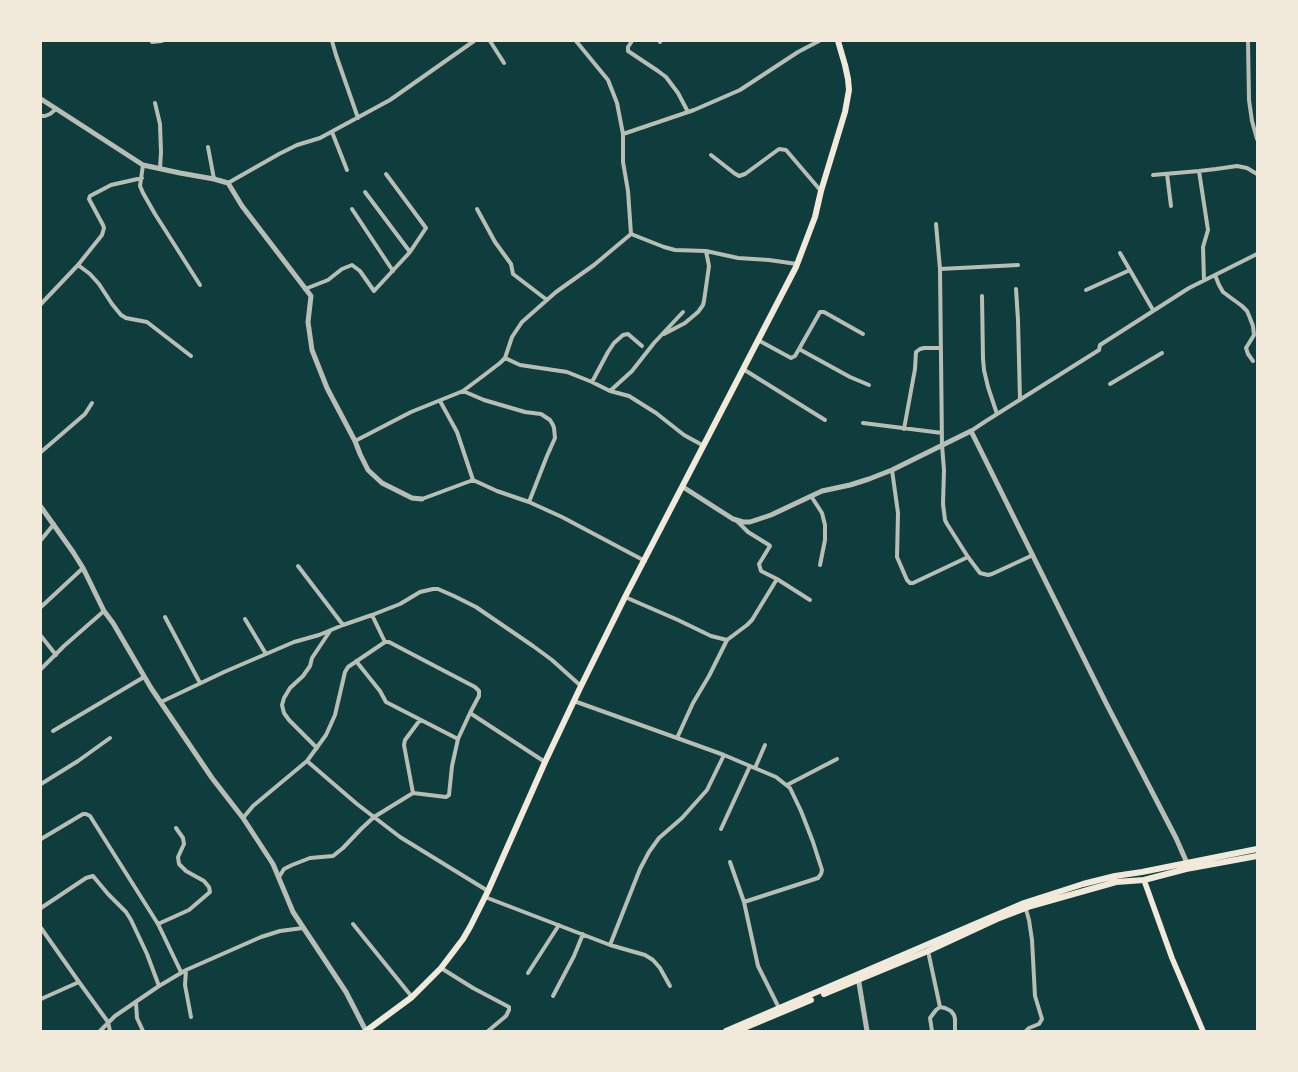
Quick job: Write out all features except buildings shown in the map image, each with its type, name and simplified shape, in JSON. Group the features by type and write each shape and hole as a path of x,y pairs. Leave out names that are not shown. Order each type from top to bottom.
{"main road":[{"path":"366,1031 412,996 441,968 463,939 486,894 581,686 625,597 797,264 815,217 849,90 838,41"},
{"path":"1025,905 1116,882 1144,880 1186,866 1257,849"},
{"path":"726,1031 819,994 1025,905 1083,884 1115,876 1257,856"},
{"path":"1142,872 1172,958 1203,1031"},
{"path":"737,1031 780,1010"}],"street":[{"path":"152,42 162,41"},
{"path":"332,41 358,118"},
{"path":"228,183 263,162 297,146 320,138 390,100 474,41"},
{"path":"490,41 504,63"},
{"path":"576,41 608,80 617,103 623,134 623,162 628,191 631,234"},
{"path":"632,41 628,47 628,52 666,77 673,85 688,112"},
{"path":"623,134 688,112 740,90 798,52 819,41"},
{"path":"1248,41 1249,100 1257,139"},
{"path":"41,99 142,164 228,183 242,206 311,296 308,322 312,350 326,388 356,441 368,470 382,483 412,498 422,499 473,480 497,491 530,502 562,517 645,561"},
{"path":"155,103 160,124 160,168"},
{"path":"41,116 50,114 56,109"},
{"path":"332,132 347,170"},
{"path":"208,147 214,179"},
{"path":"711,155 739,176 745,174 776,151 784,149 821,191"},
{"path":"142,164 140,186 143,193 200,285"},
{"path":"1153,176 1237,166 1248,168 1257,174"},
{"path":"1199,171 1208,230 1203,247 1204,280"},
{"path":"305,289 328,280 342,268 352,265 360,271 374,291 410,252 426,228 386,174"},
{"path":"1166,174 1171,206"},
{"path":"41,304 99,240 104,228 88,199 90,196 111,185 142,178"},
{"path":"365,192 410,252"},
{"path":"352,209 392,271"},
{"path":"477,209 495,242 510,264 513,274 546,300"},
{"path":"936,224 940,269 943,504 945,520 980,573 988,575 1034,555"},
{"path":"631,234 675,250 706,252 738,258 797,264"},
{"path":"356,441 411,412 463,391 505,358 517,328 546,300 631,234"},
{"path":"662,335 685,324 702,305 709,266 706,252"},
{"path":"1120,253 1154,310"},
{"path":"737,521 750,522 772,516 822,491 869,479 892,470 971,431 1099,350 1100,345 1154,310 1204,280 1257,254"},
{"path":"78,265 99,284 121,315 126,318 147,322 191,356"},
{"path":"940,269 1018,265"},
{"path":"1086,290 1130,270"},
{"path":"1215,275 1218,285 1223,292 1247,311 1255,332 1246,348 1253,361"},
{"path":"1016,289 1020,400"},
{"path":"982,296 984,370 997,414"},
{"path":"610,390 632,371 649,349 683,312"},
{"path":"758,340 791,358 795,356 820,312 824,312 863,334"},
{"path":"592,382 608,352 623,335 628,334 642,346"},
{"path":"904,429 915,369 916,352 924,348 940,348"},
{"path":"799,349 850,378 869,385"},
{"path":"1110,384 1162,353"},
{"path":"505,358 520,365 567,372 629,396 656,413 684,435 704,446"},
{"path":"743,369 825,420"},
{"path":"463,391 484,400 525,412 541,414 553,424 555,438 530,502"},
{"path":"440,401 457,432 473,480"},
{"path":"41,452 85,414 92,403"},
{"path":"863,424 942,433"},
{"path":"971,431 1106,703 1176,838 1186,866"},
{"path":"892,470 898,513 897,557 907,580 913,583 968,557"},
{"path":"683,487 737,521 748,532 769,545 759,564 760,570 810,600"},
{"path":"811,496 822,513 825,525 825,540 820,565"},
{"path":"41,507 82,568 104,611 151,688 212,778 243,818 273,864 293,912 346,992 366,1031"},
{"path":"41,540 54,524"},
{"path":"298,566 343,625"},
{"path":"41,607 82,568"},
{"path":"677,738 693,703 727,640 752,620 777,579"},
{"path":"162,702 224,672 294,642 372,615 400,604 429,589 438,589 476,607 552,660 581,686"},
{"path":"625,597 711,636 727,640"},
{"path":"41,669 104,611"},
{"path":"372,615 385,642"},
{"path":"165,617 200,683"},
{"path":"245,619 266,654"},
{"path":"317,748 289,720 284,713 282,705 290,688 303,676 310,666 312,658 330,631"},
{"path":"41,636 56,655"},
{"path":"243,818 253,806 307,761 326,735 335,715 345,672 350,665 385,642 389,642 475,687 479,691 479,696 458,739 452,766 449,795 446,797 413,793 374,817 333,856 310,858 284,869 279,877"},
{"path":"356,661 380,691 386,702 458,739"},
{"path":"53,730 144,677"},
{"path":"574,701 724,755 776,777 787,785 792,791 807,825 822,870 821,874 818,878 744,902"},
{"path":"470,713 545,762"},
{"path":"413,793 404,745 405,740 420,720"},
{"path":"41,784 110,738"},
{"path":"721,828 765,745"},
{"path":"610,945 640,869 649,852 659,838 682,818 707,790 724,755"},
{"path":"787,785 837,760"},
{"path":"307,761 357,804 400,837 486,894 610,945 645,955 654,960 670,986"},
{"path":"41,839 82,814 90,816 158,924 184,971 191,1017"},
{"path":"158,924 189,910 210,892 209,887 204,881 186,871 179,864 178,857 184,844 183,838 176,828"},
{"path":"730,862 744,902 758,966 780,1010"},
{"path":"41,908 86,878 93,876 131,920 158,986"},
{"path":"1025,905 1032,940 1035,996 1042,1019 1039,1024 1026,1031"},
{"path":"353,924 412,996"},
{"path":"528,973 558,925"},
{"path":"41,928 108,1022 110,1031"},
{"path":"100,1031 108,1022 158,986 184,971 261,936 303,928"},
{"path":"554,996 582,934"},
{"path":"926,948 940,1007"},
{"path":"441,968 508,1007 509,1010 506,1016 488,1031"},
{"path":"858,977 867,1031"},
{"path":"41,999 78,982"},
{"path":"136,1003 137,1018 143,1031"},
{"path":"932,1031 930,1018 940,1007"},
{"path":"940,1007 951,1011 954,1015 954,1031"}]}
